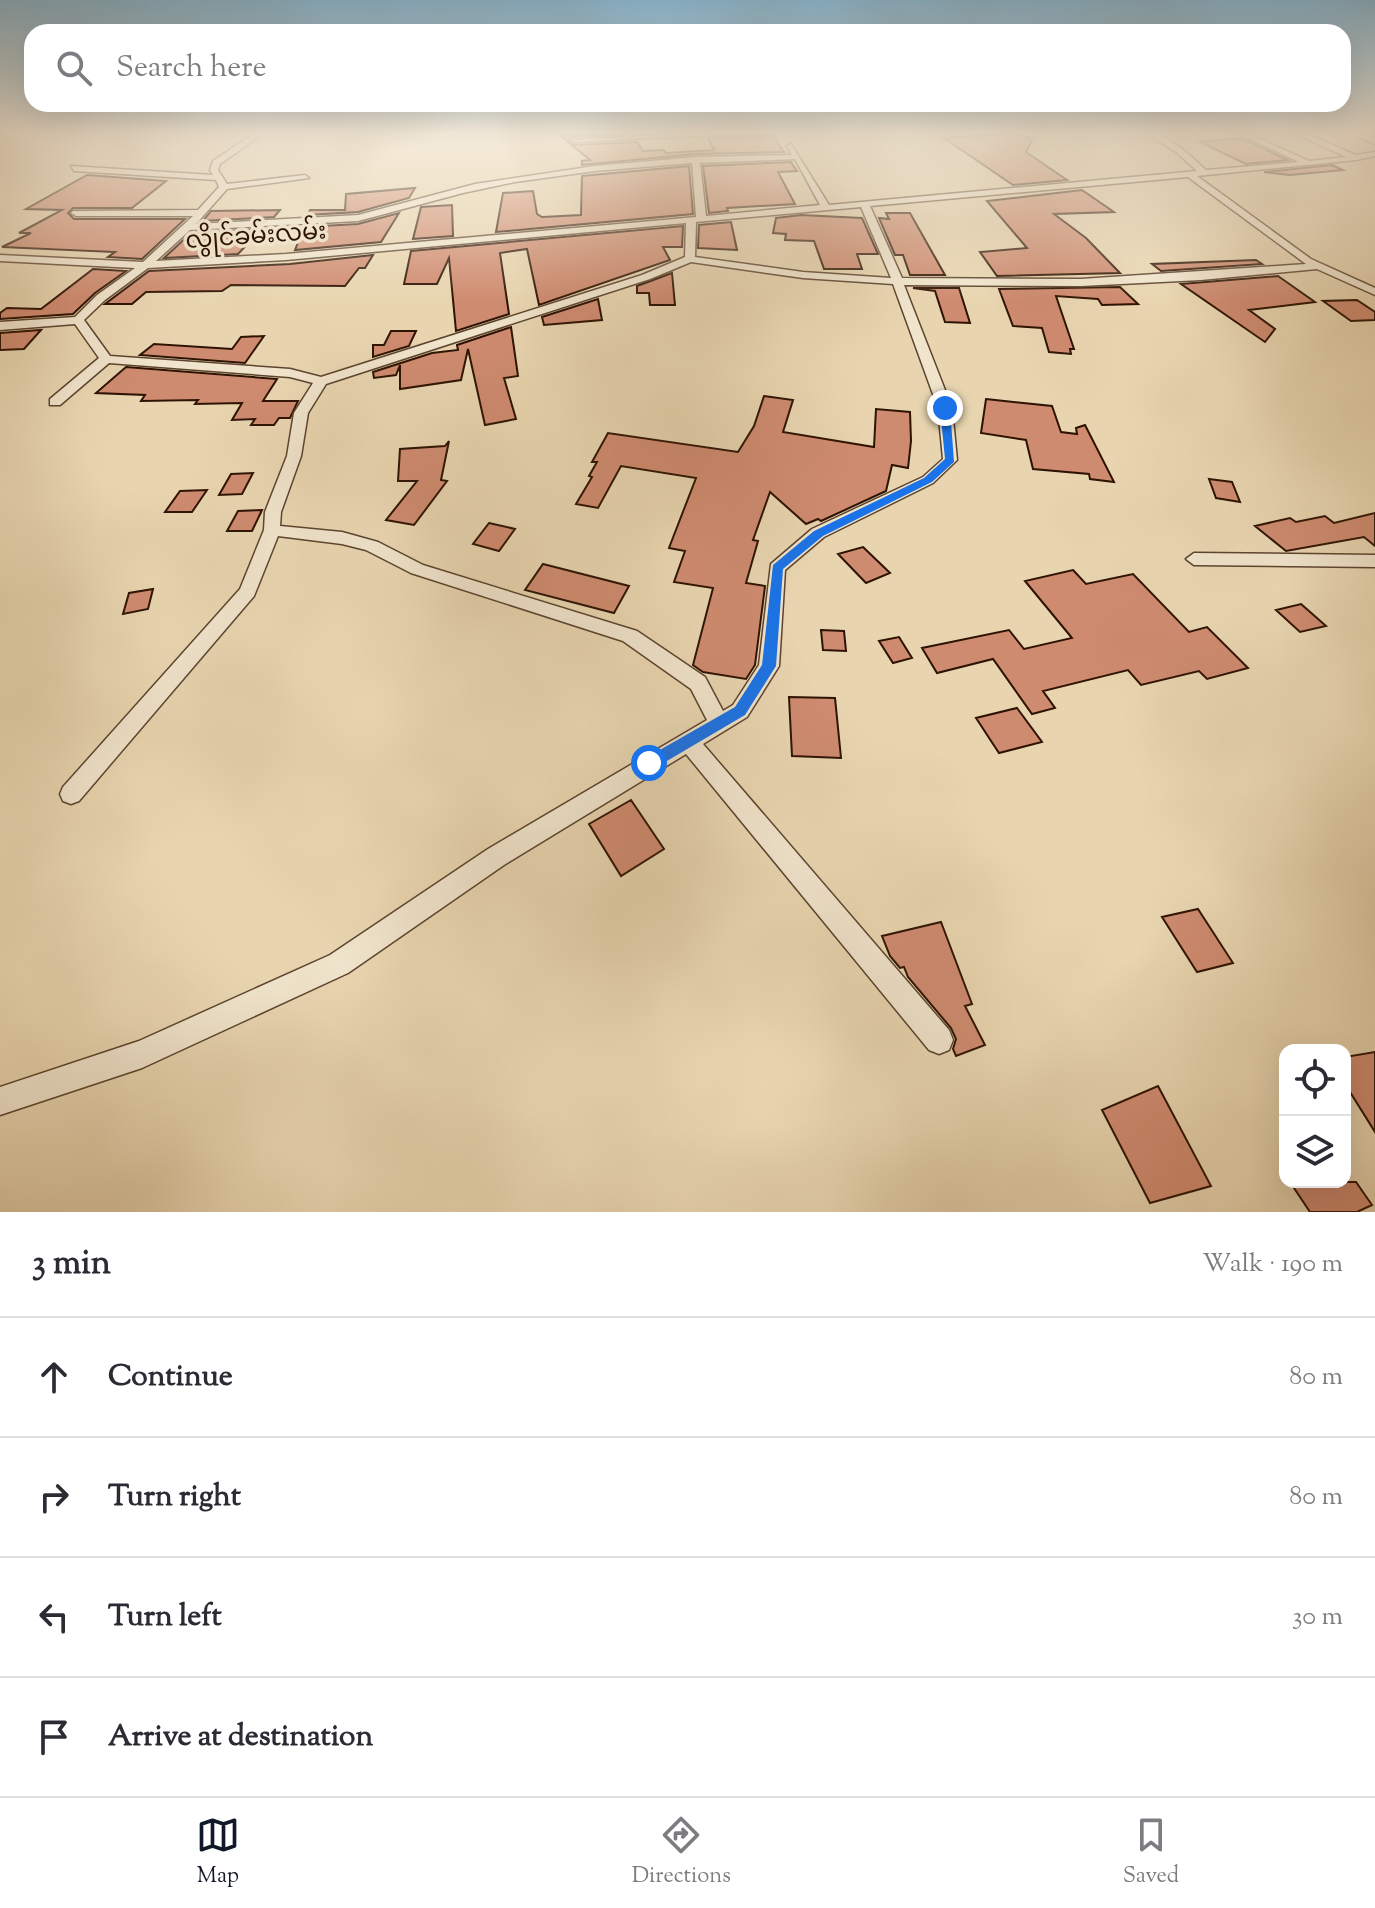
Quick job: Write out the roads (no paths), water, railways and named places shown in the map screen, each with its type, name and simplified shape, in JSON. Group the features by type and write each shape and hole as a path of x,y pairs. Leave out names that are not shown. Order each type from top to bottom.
{"street":[{"path":"0,326 78,320 93,301 145,265 187,227 224,188"},
{"path":"187,227 356,218 475,188"},
{"path":"690,259 696,218 696,188"},
{"path":"814,188 825,206"},
{"name":"လွိုင်ခမ်းလမ်း","path":"0,258 145,265 342,251 1037,188"},
{"path":"1207,188 1307,261 1375,292"},
{"path":"0,1101 142,1054 339,964 496,857 740,711 769,666 777,568 818,533 928,480 950,460 945,408 898,282 864,203"},
{"path":"76,213 201,213"},
{"path":"342,251 356,218"},
{"path":"55,402 106,359 290,373 321,381 646,277 690,259 837,278 898,282 1108,282 1234,275 1320,266"},
{"path":"78,320 106,359"},
{"path":"71,794 248,592 272,530 273,512 294,456 301,413 321,381"},
{"path":"272,530 342,538 372,546 417,569 630,636 698,683 719,723"},
{"path":"1194,559 1375,561"},
{"path":"689,743 939,1040"}]}
